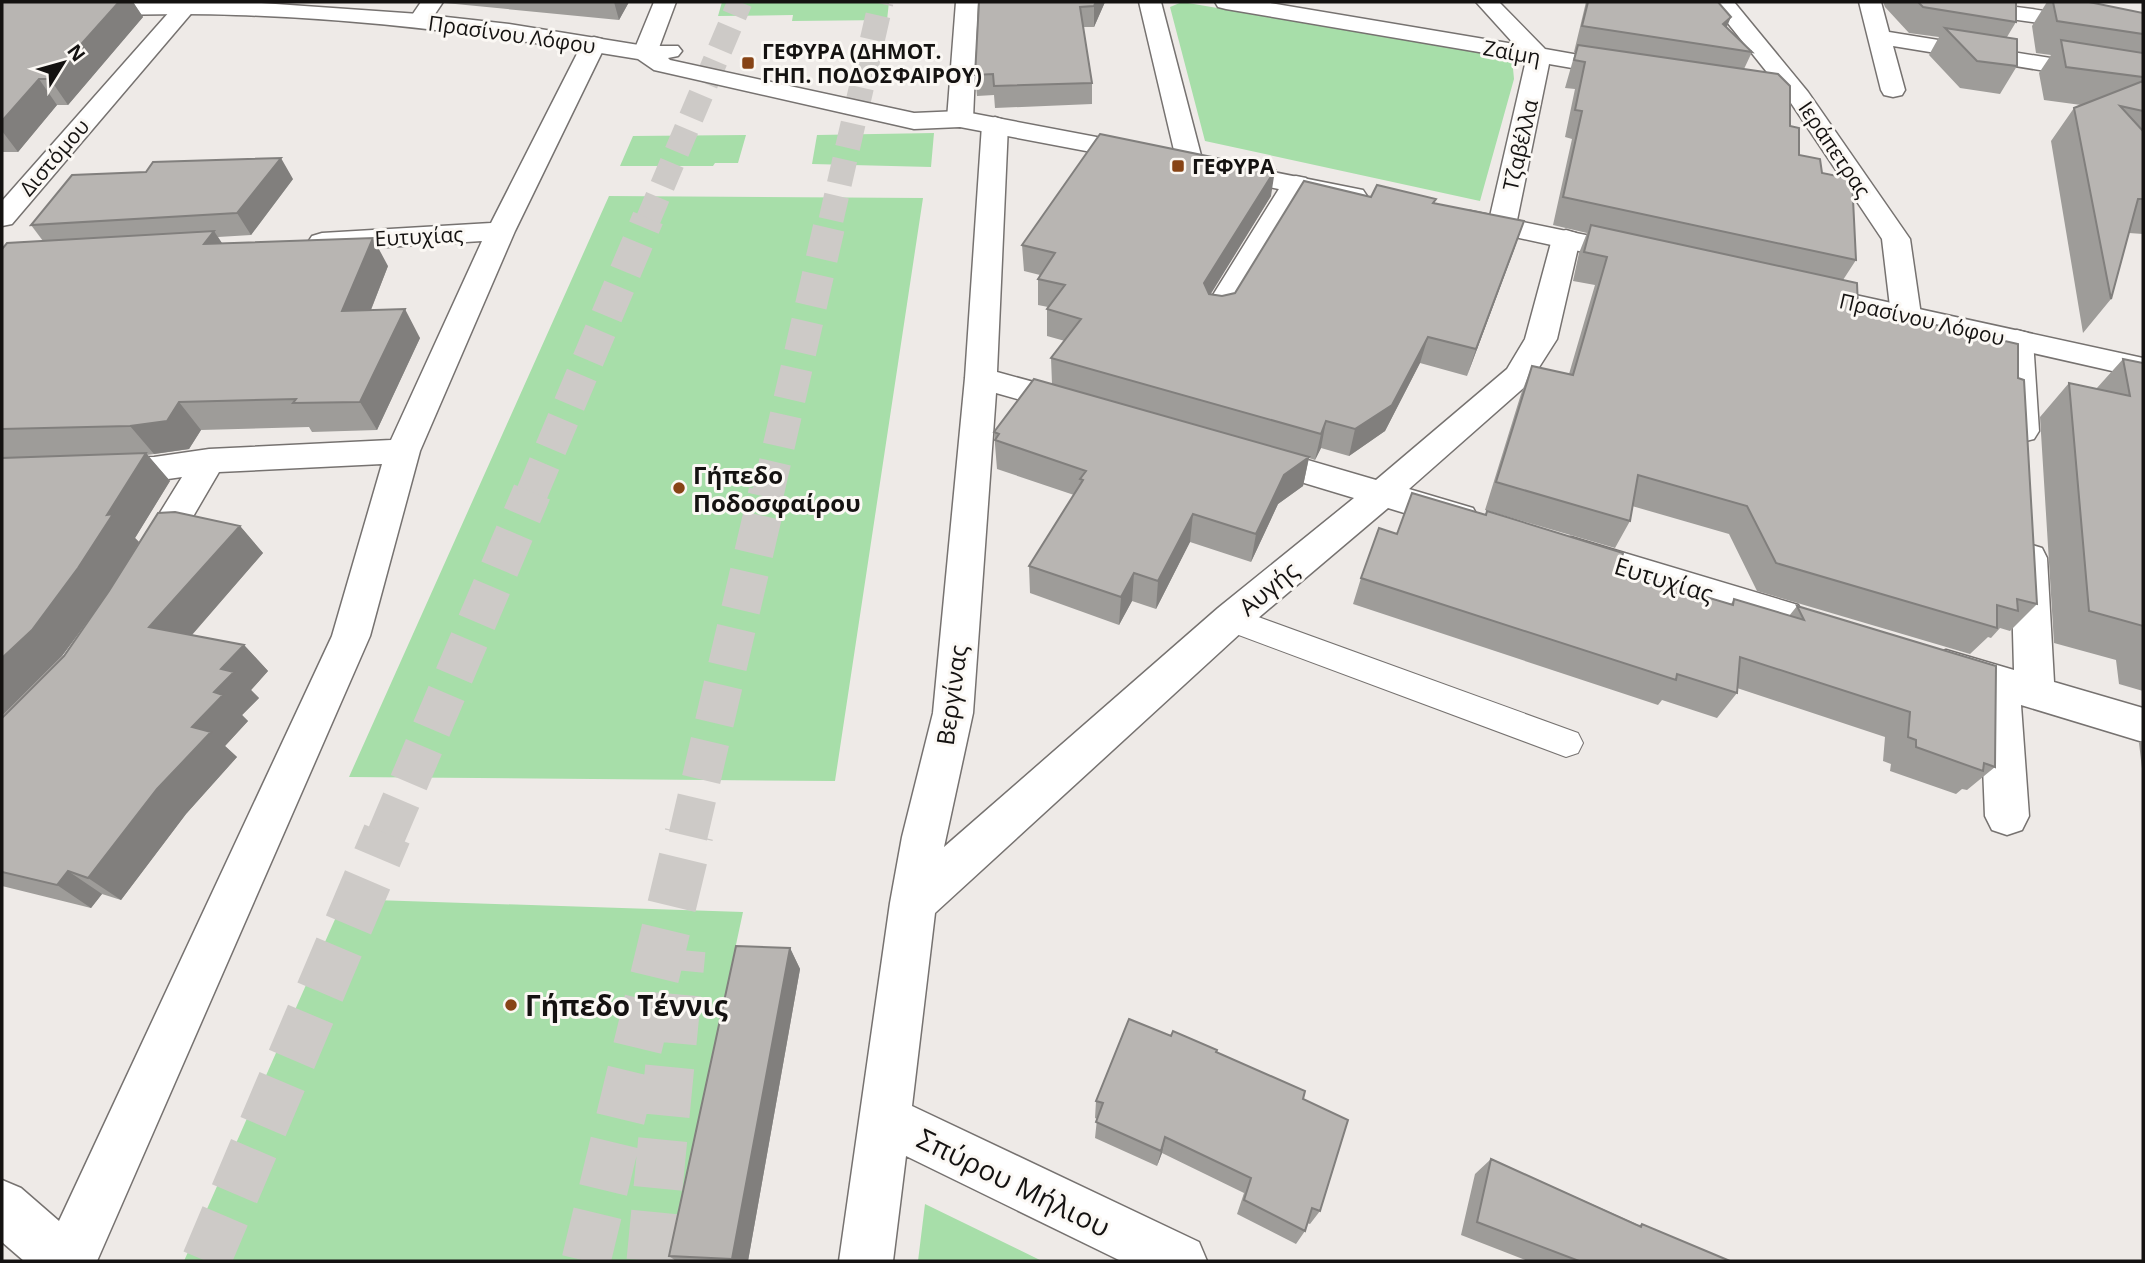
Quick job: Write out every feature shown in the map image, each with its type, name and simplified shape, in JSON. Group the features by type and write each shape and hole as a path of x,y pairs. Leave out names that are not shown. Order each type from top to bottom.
{"street":[{"path":"419,21 432,2"},
{"path":"645,53 665,2"},
{"path":"960,119 967,2"},
{"path":"1150,2 1190,163"},
{"name":"Ζαίμη","path":"1226,2 1649,74"},
{"path":"1487,2 1539,57"},
{"name":"Ιεράπετρας","path":"1723,2 1800,97 1896,239 1906,315"},
{"path":"1870,2 1893,90"},
{"path":"1938,2 2053,19 2143,37"},
{"name":"Πρασίνου Λόφου","path":"2,13 188,4 419,21 594,44 645,53 662,65 914,121 960,119 995,125 1378,201"},
{"name":"Διστόμου","path":"2,218 188,4"},
{"path":"1881,37 2143,80"},
{"path":"2,1207 67,1261 351,636 403,451 501,231 594,44"},
{"name":"Τζαβέλλα","path":"1502,225 1539,57"},
{"path":"1717,85 1800,97"},
{"name":"Βεργίνας","path":"866,1261 923,837 953,713 981,378 995,125"},
{"path":"1218,312 1296,184"},
{"path":"1447,214 1661,261"},
{"name":"Ευτυχίας","path":"293,244 501,231"},
{"name":"Αυγής","path":"913,903 1231,618 1382,494 1518,376 1541,339 1566,239"},
{"name":"Πρασίνου Λόφου","path":"1784,288 2143,368"},
{"path":"2017,340 2024,457"},
{"path":"981,378 1115,416"},
{"path":"1222,447 1487,526"},
{"path":"2,472 153,469 209,461 403,451"},
{"path":"135,584 209,461"},
{"path":"2007,816 2027,526"},
{"name":"Ευτυχίας","path":"1540,542 1815,626"},
{"path":"1920,658 2143,725"},
{"name":"Σπύρου Μήλιου","path":"886,1120 1180,1261"}],"lane":[{"path":"1231,618 1566,743"}],"green space":[{"path":"722,2 889,2 887,20 792,21 793,15 718,16"},
{"path":"1182,2 1512,58 1514,79 1480,201 1205,141 1170,7"},
{"path":"934,133 931,167 812,164 817,135"},
{"path":"746,135 738,163 715,163 713,166 620,166 633,136"},
{"name":"Γήπεδο Ποδοσφαίρου","path":"609,196 923,198 835,781 349,777"},
{"path":"344,899 743,912 668,1261 184,1261"},
{"path":"925,1204 1042,1261 918,1261"}],"building":[{"path":"2,2 119,2 50,79 39,79 2,121"},
{"path":"979,2 1096,2 1094,6 1080,7 1092,83 994,86 993,74 975,75"},
{"path":"1588,2 1718,2 1731,17 1723,24 1752,52 1582,26"},
{"path":"1918,2 2016,2 2016,22 1923,7"},
{"path":"2053,2 2089,2 2143,13 2143,34 2057,21"},
{"path":"1945,28 2017,39 2017,66 1977,61"},
{"path":"2061,40 2143,53 2143,77 2066,67"},
{"path":"1578,45 1778,74 1790,86 1790,126 1799,128 1799,155 1820,159 1822,173 1852,179 1856,260 1563,197 1582,111 1575,110 1585,62 1574,60"},
{"path":"2143,81 2143,111 2120,106 2143,131 2143,199 2138,199 2111,299 2074,108"},
{"path":"1100,134 1275,170 1204,283 1209,294 1222,296 1235,293 1304,181 1371,197 1377,185 1436,199 1433,203 1524,221 1476,349 1428,337 1392,405 1355,429 1326,421 1321,434 1051,358 1081,319 1047,309 1065,285 1038,279 1055,253 1022,245"},
{"path":"281,158 237,213 31,225 72,175 146,172 153,162"},
{"path":"1591,225 1857,283 1858,307 2018,344 2018,378 2024,380 2037,604 2017,599 2018,611 1997,605 1997,628 1776,563 1747,506 1638,475 1630,521 1496,482 1532,366 1573,375 1607,257 1584,252"},
{"path":"214,231 204,244 373,238 342,311 405,309 360,402 293,403 296,399 179,402 167,421 130,426 2,429 2,249 7,243"},
{"path":"2123,359 2143,363 2143,626 2089,611 2069,383 2130,396"},
{"path":"1034,379 1309,457 1284,475 1256,534 1193,514 1158,581 1134,573 1121,597 1029,566 1086,471 995,440 999,434 994,432"},
{"path":"146,453 107,515 113,514 78,568 32,630 2,658 2,458"},
{"path":"1412,493 1486,515 1487,511 1623,553 1619,571 1733,605 1734,599 1804,620 1797,606 1996,666 1995,767 1984,763 1983,771 1916,747 1916,740 1908,737 1910,712 1740,657 1737,693 1677,674 1676,680 1361,578 1379,528 1397,534"},
{"path":"175,512 240,526 149,627 244,645 221,669 234,672 214,692 223,695 192,727 211,732 157,789 88,878 68,871 57,885 2,872 2,718 64,656 158,513"},
{"path":"736,946 790,948 732,1259 669,1256"},
{"path":"1129,1019 1171,1036 1173,1031 1217,1050 1216,1052 1305,1091 1303,1099 1348,1120 1320,1211 1312,1208 1305,1231 1244,1200 1251,1178 1165,1137 1161,1151 1096,1122 1103,1103 1096,1101"},
{"path":"1491,1159 1641,1227 1642,1224 1730,1261 1579,1261 1477,1222"}],"tunnel":[{"path":"648,220 740,2"},
{"path":"831,220 881,2"},
{"path":"532,493 648,218"},
{"path":"768,493 831,218"},
{"path":"386,836 532,492"},
{"path":"688,836 768,492"},
{"path":"206,1261 387,834"},
{"path":"586,1261 689,834"},
{"path":"651,1261 681,950"}],"place":[{"name":"ΓΕΦΥΡΑ (ΔΗΜΟΤ. ΓΗΠ. ΠΟΔΟΣΦΑΙΡΟΥ)","path":"748,63"},
{"name":"ΓΕΦΥΡΑ","path":"1178,166"},
{"name":"Γήπεδο Ποδοσφαίρου","path":"679,488"},
{"name":"Γήπεδο Τέννις","path":"511,1005"}]}
